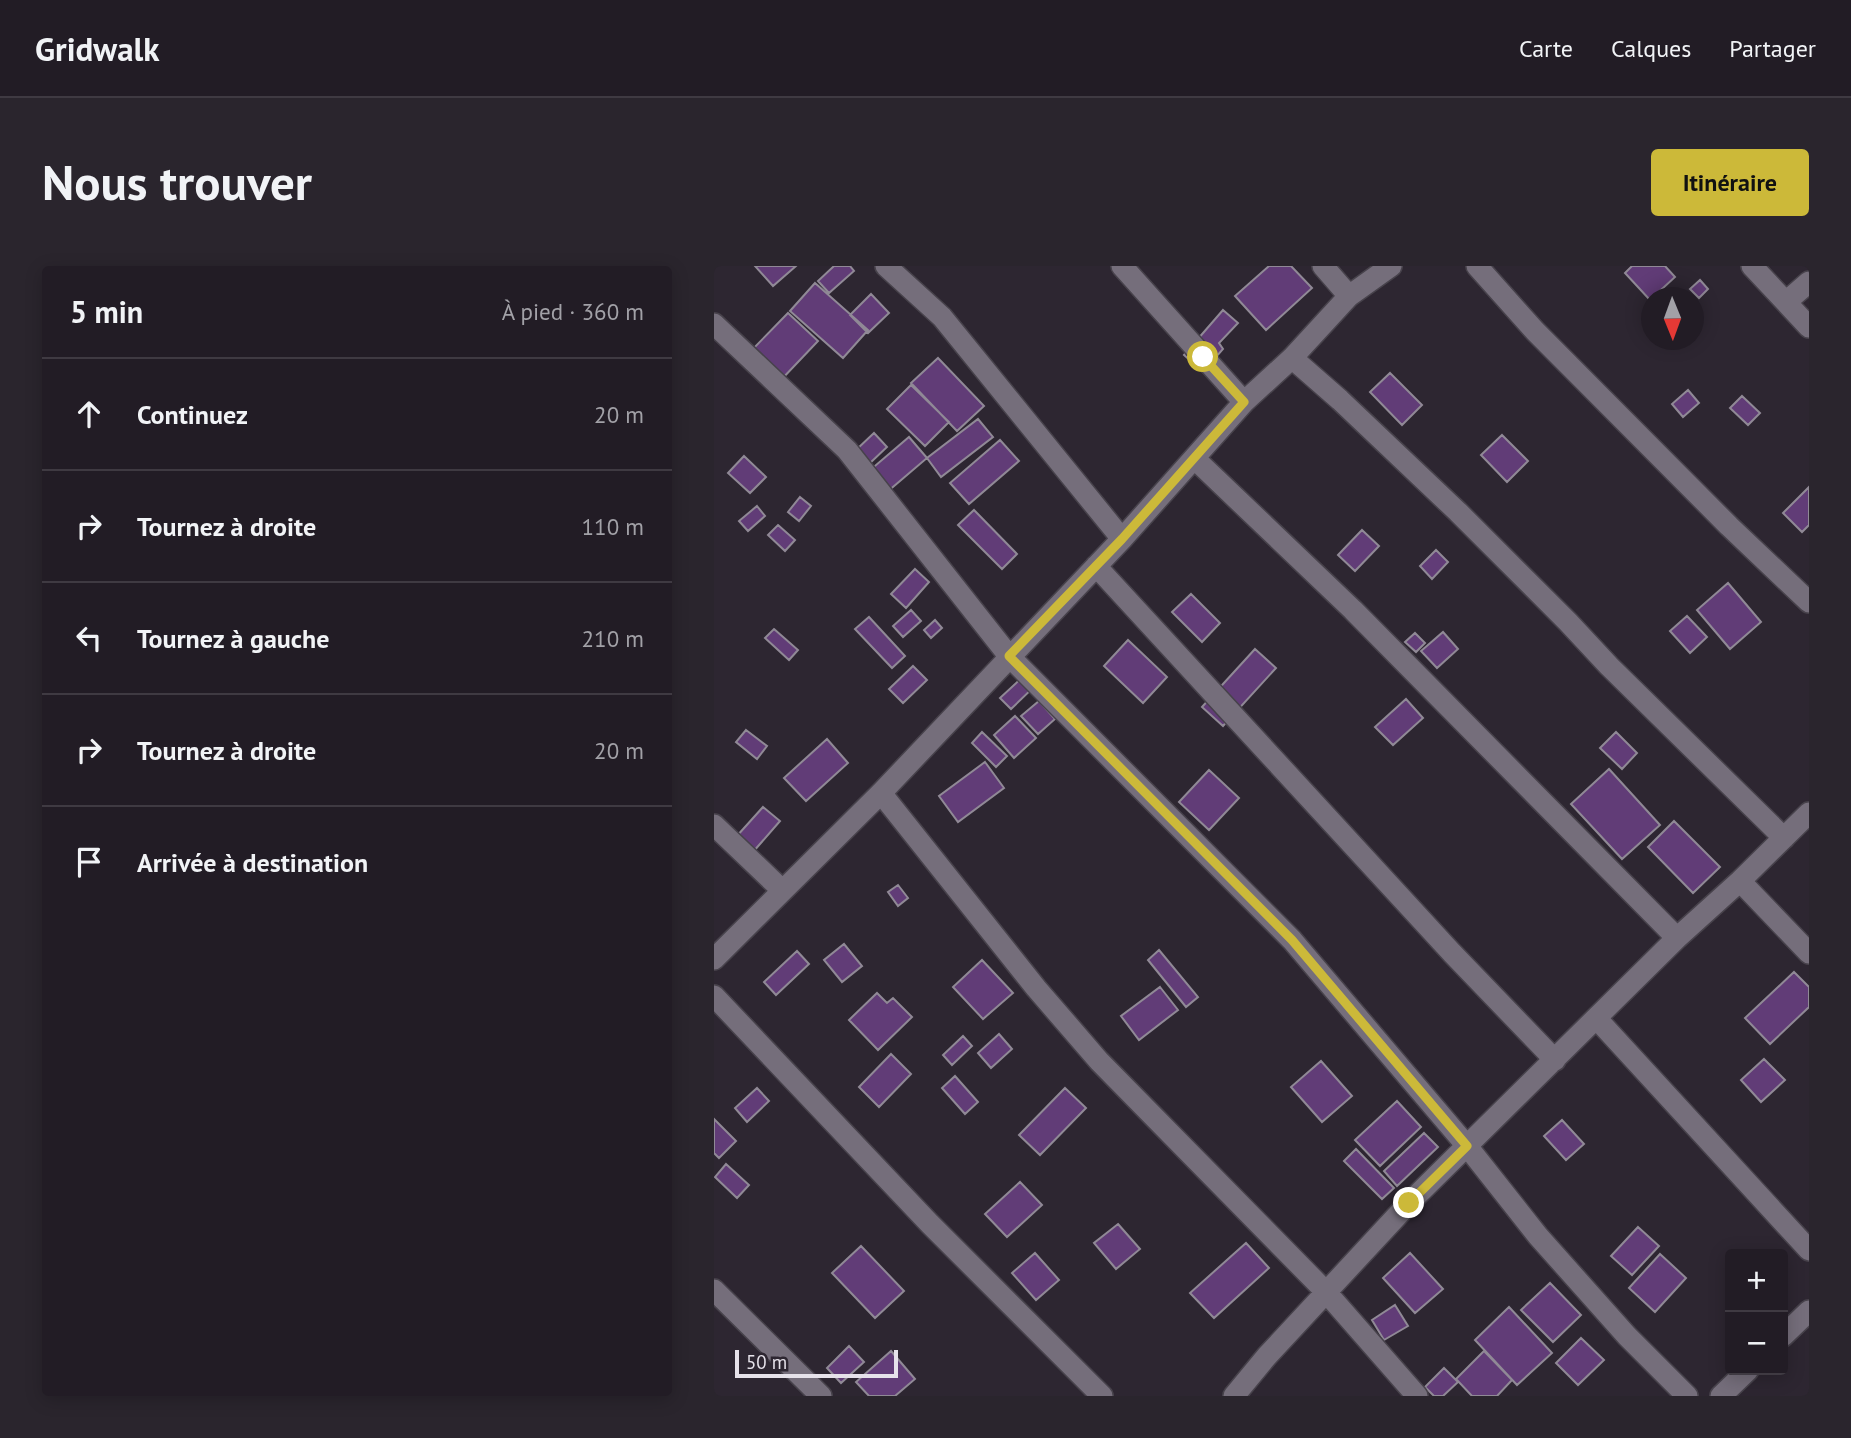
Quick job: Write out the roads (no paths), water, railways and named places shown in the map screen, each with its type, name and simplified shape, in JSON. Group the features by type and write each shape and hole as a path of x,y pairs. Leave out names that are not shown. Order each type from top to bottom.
{"street":[{"path":"886,266 942,317 1122,539"},
{"path":"1122,266 1244,402"},
{"path":"1323,266 1349,296"},
{"path":"714,959 881,793 1122,539 1244,402 1292,358 1349,296 1391,266"},
{"path":"1477,266 1535,331 1729,526 1809,602"},
{"path":"1752,266 1809,327"},
{"path":"1786,302 1809,282"},
{"path":"714,324 847,450 1009,656 1292,940 1467,1146 1538,1236 1627,1336 1687,1396"},
{"path":"1292,358 1458,512 1609,666 1784,838"},
{"path":"1195,458 1353,610 1677,937"},
{"path":"1096,566 1452,953 1555,1060"},
{"path":"881,793 1036,988 1099,1061 1326,1292 1417,1396"},
{"path":"1234,1396 1409,1203 1677,937 1740,881 1809,813"},
{"path":"714,825 782,890"},
{"path":"1740,881 1809,953"},
{"path":"714,996 930,1224 1102,1396"},
{"path":"1597,1019 1809,1250"},
{"path":"714,1290 821,1396"},
{"path":"1788,1331 1809,1311"},
{"path":"1721,1396 1743,1375"}]}
